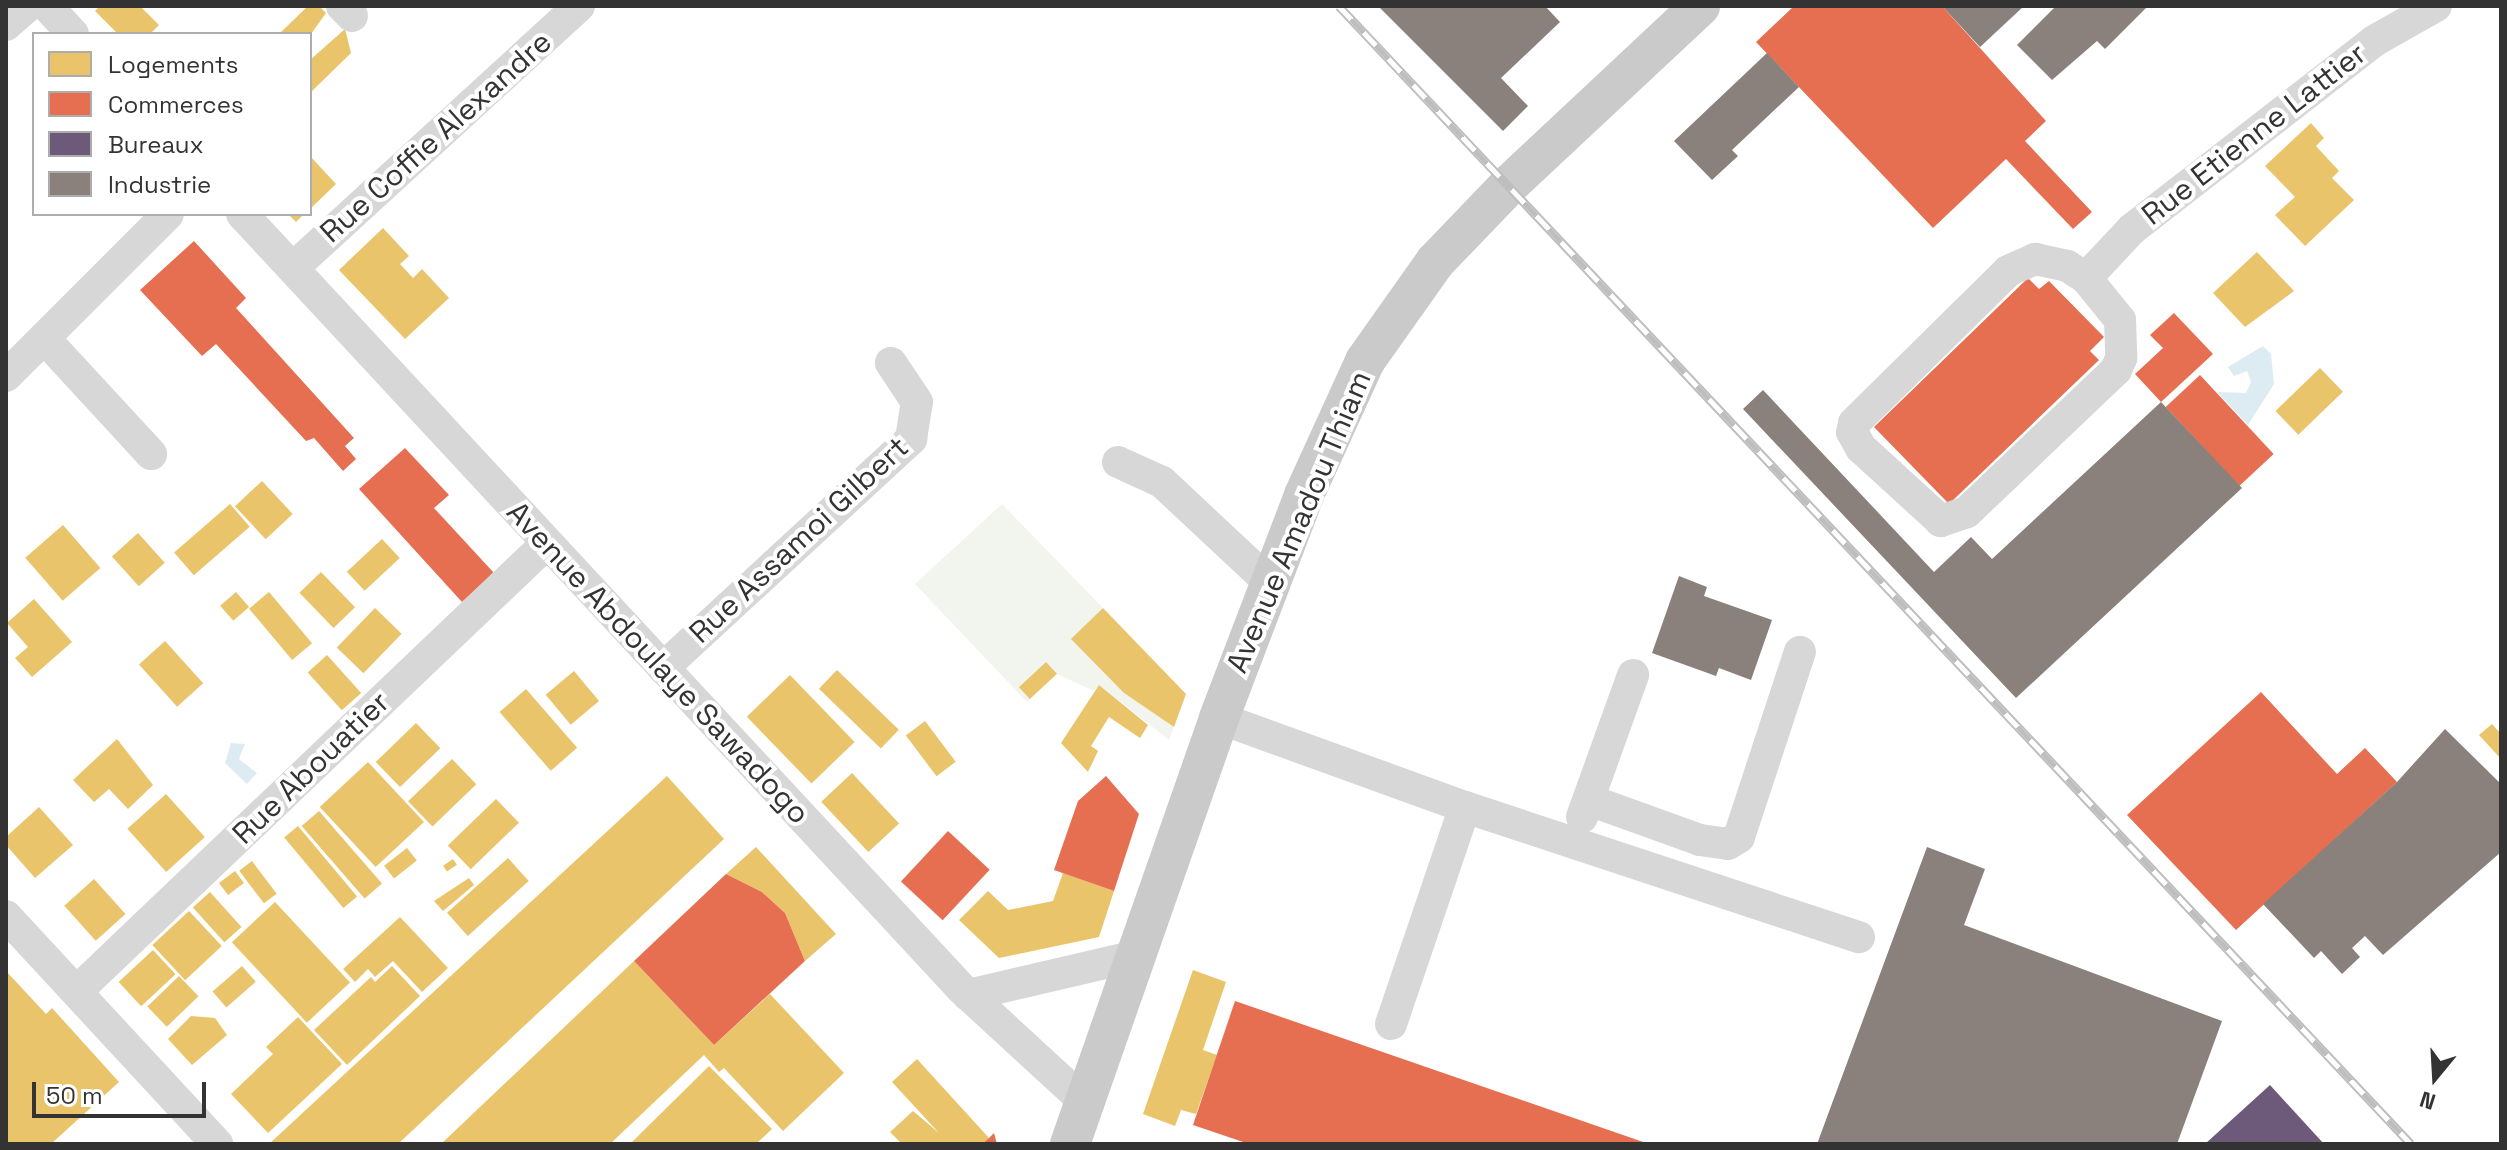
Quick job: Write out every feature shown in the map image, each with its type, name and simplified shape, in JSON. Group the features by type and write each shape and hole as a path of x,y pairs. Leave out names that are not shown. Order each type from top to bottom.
{"main road":[{"name":"Avenue Amadou Thiam","path":"1070,1144 1219,718 1270,583 1342,409 1393,317 1435,262 1511,183 1700,6"}],"street":[{"path":"6,25 28,6"},
{"path":"47,6 71,32"},
{"name":"Rue Coffie Alexandre","path":"293,268 579,6"},
{"name":"Rue Etienne Lattier","path":"2086,278 2132,229 2374,41 2436,6"},
{"path":"6,376 166,216"},
{"name":"Avenue Abdoulaye Sawadogo","path":"244,216 968,995 1085,1102"},
{"path":"2035,259 2067,266 2086,278 2120,320 2123,348 2116,370 1967,512 1941,521 1927,514 1861,448 1852,432 1854,423 2008,271 2035,259"},
{"path":"44,338 151,454"},
{"name":"Rue Assamoi Gilbert","path":"663,668 911,439 917,402 891,363"},
{"path":"1118,462 1162,482 1270,583"},
{"name":"Rue Abouatier","path":"77,991 546,544"},
{"path":"1589,800 1700,840 1728,844 1739,837 1800,652"},
{"path":"1572,842 1633,675"},
{"path":"1219,718 1465,807 1859,937"},
{"path":"1391,1024 1465,807"},
{"path":"6,916 217,1144"},
{"path":"968,995 1136,956"}],"shaded area":[{"path":"2263,346 2271,354 2274,384 2248,425 2217,392 2246,393 2251,382 2247,371 2234,376 2228,367"},
{"path":"1002,504 1103,608 1124,693 1174,727 1169,740 1099,685 1094,691 1057,674 1027,702 915,584"},
{"path":"231,743 245,744 239,759 257,773 247,784 225,763"}],"building: Logements":[{"path":"100,6 140,6 159,25 152,32 116,32 95,11"},
{"path":"308,6 319,6 326,13 312,33 281,32"},
{"path":"345,29 351,53 312,91 312,58"},
{"path":"2311,123 2324,138 2316,146 2339,171 2332,178 2354,200 2305,246 2275,215 2295,197 2265,166"},
{"path":"312,158 336,184 312,207"},
{"path":"383,228 409,256 400,264 413,278 422,269 449,298 405,339 339,270"},
{"path":"2257,252 2294,291 2245,327 2213,293"},
{"path":"2320,368 2343,392 2298,435 2275,411"},
{"path":"262,481 293,514 266,539 235,506"},
{"path":"230,504 250,527 194,575 174,553"},
{"path":"63,525 100,568 63,601 25,558"},
{"path":"138,533 165,563 139,586 112,556"},
{"path":"382,539 400,558 365,591 347,572"},
{"path":"321,572 355,607 333,628 299,593"},
{"path":"236,592 249,607 233,621 220,606"},
{"path":"269,592 312,643 292,660 249,609"},
{"path":"34,599 72,642 32,677 15,658 28,647 7,623"},
{"path":"375,608 402,634 363,673 337,648"},
{"path":"1103,608 1186,694 1174,727 1124,693 1071,639"},
{"path":"165,641 203,683 177,707 139,664"},
{"path":"327,655 361,693 342,710 308,672"},
{"path":"1046,662 1057,674 1030,699 1019,687"},
{"path":"837,670 899,730 881,748 819,689"},
{"path":"574,671 599,701 571,725 546,695"},
{"path":"790,675 855,742 811,784 747,717"},
{"path":"1099,685 1148,725 1140,738 1109,717 1091,746 1098,751 1088,772 1061,743"},
{"path":"526,689 577,748 551,771 500,712"},
{"path":"925,721 956,762 937,776 906,735"},
{"path":"416,723 440,748 400,787 376,762"},
{"path":"2492,724 2501,734 2501,759 2479,735"},
{"path":"117,739 153,785 128,809 109,789 94,802 73,780"},
{"path":"452,759 476,784 432,827 408,801"},
{"path":"368,762 424,822 376,867 320,807"},
{"path":"852,773 899,823 868,852 821,802"},
{"path":"667,776 724,839 398,1144 269,1144"},
{"path":"166,794 205,837 166,872 127,829"},
{"path":"496,799 519,823 471,869 448,846"},
{"path":"39,807 73,845 35,878 6,845 6,837"},
{"path":"319,811 382,883 365,899 302,826"},
{"path":"298,826 357,896 343,908 284,838"},
{"path":"756,847 836,934 805,961 785,913 762,892 726,874"},
{"path":"407,848 417,861 394,878 384,866"},
{"path":"508,858 529,881 468,936 447,913"},
{"path":"453,859 457,865 447,872 443,866"},
{"path":"252,861 277,894 264,903 239,871"},
{"path":"235,871 244,883 228,895 219,883"},
{"path":"1063,873 1114,891 1099,937 999,958 959,920 988,891 1008,910 1053,901"},
{"path":"469,878 474,885 443,911 434,901"},
{"path":"94,879 125,914 96,941 64,906"},
{"path":"210,892 241,927 224,942 193,907"},
{"path":"275,902 350,982 307,1023 232,942"},
{"path":"189,911 222,946 185,980 152,945"},
{"path":"400,917 448,968 422,992 393,961 375,977 368,969 355,982 343,969"},
{"path":"153,950 176,974 141,1006 119,982"},
{"path":"634,961 714,1045 770,994 844,1073 783,1131 724,1068 719,1072 704,1055 610,1144 441,1144"},
{"path":"242,966 256,982 226,1007 213,992"},
{"path":"392,966 420,996 347,1065 314,1030 371,977 375,982"},
{"path":"1193,970 1226,982 1203,1050 1217,1055 1196,1114 1181,1110 1175,1126 1143,1114"},
{"path":"6,971 46,1014 52,1008 119,1082 51,1144 6,1144"},
{"path":"179,976 198,996 167,1027 147,1007"},
{"path":"191,1016 215,1018 227,1035 192,1065 168,1039"},
{"path":"298,1017 342,1064 268,1133 231,1094 273,1054 266,1047"},
{"path":"917,1059 989,1138 982,1144 902,1144 890,1132 913,1111 939,1133 892,1082"},
{"path":"709,1066 772,1129 756,1144 630,1144"}],"building: Commerces":[{"path":"1794,6 1942,6 2046,121 2025,141 2092,212 2073,229 2006,159 1933,228 1756,42"},
{"path":"194,241 246,298 236,308 354,438 345,446 356,459 343,471 314,438 306,441 216,344 202,356 140,290"},
{"path":"2028,278 2039,289 2049,281 2104,337 2090,351 2099,360 1949,504 1874,427"},
{"path":"2174,313 2213,354 2161,402 2135,374 2163,348 2150,335"},
{"path":"2200,375 2274,454 2239,486 2166,407"},
{"path":"405,448 449,495 434,508 494,573 462,602 359,489"},
{"path":"2261,692 2337,774 2365,748 2397,782 2236,930 2127,815"},
{"path":"1106,776 1139,814 1114,891 1054,870 1078,801"},
{"path":"948,831 990,870 943,920 901,881"},
{"path":"726,874 762,892 785,913 805,961 714,1045 634,961"},
{"path":"1235,1001 1649,1144 1249,1144 1193,1125"},
{"path":"994,1133 997,1144 982,1144 989,1138"}],"building: Bureaux":[{"path":"2270,1085 2324,1144 2205,1144"}],"building: Industrie":[{"path":"1378,6 1545,6 1560,22 1501,78 1528,106 1503,131"},
{"path":"1942,6 2024,6 1980,47"},
{"path":"2056,6 2148,6 2105,49 2097,41 2052,80 2017,45"},
{"path":"1767,53 1799,87 1732,150 1738,156 1712,180 1674,141"},
{"path":"1763,390 1934,572 1971,537 1992,559 2161,402 2242,488 2016,698 1743,409"},
{"path":"1679,576 1707,587 1704,596 1772,620 1751,680 1719,668 1716,676 1652,653"},
{"path":"2445,729 2501,784 2501,852 2383,955 2365,936 2352,948 2360,957 2342,974 2321,951 2314,958 2263,904 2397,782"},
{"path":"1927,847 1985,869 1964,925 2222,1021 2177,1144 1817,1144"}],"railway":[{"path":"1339,6 2411,1144"}]}
